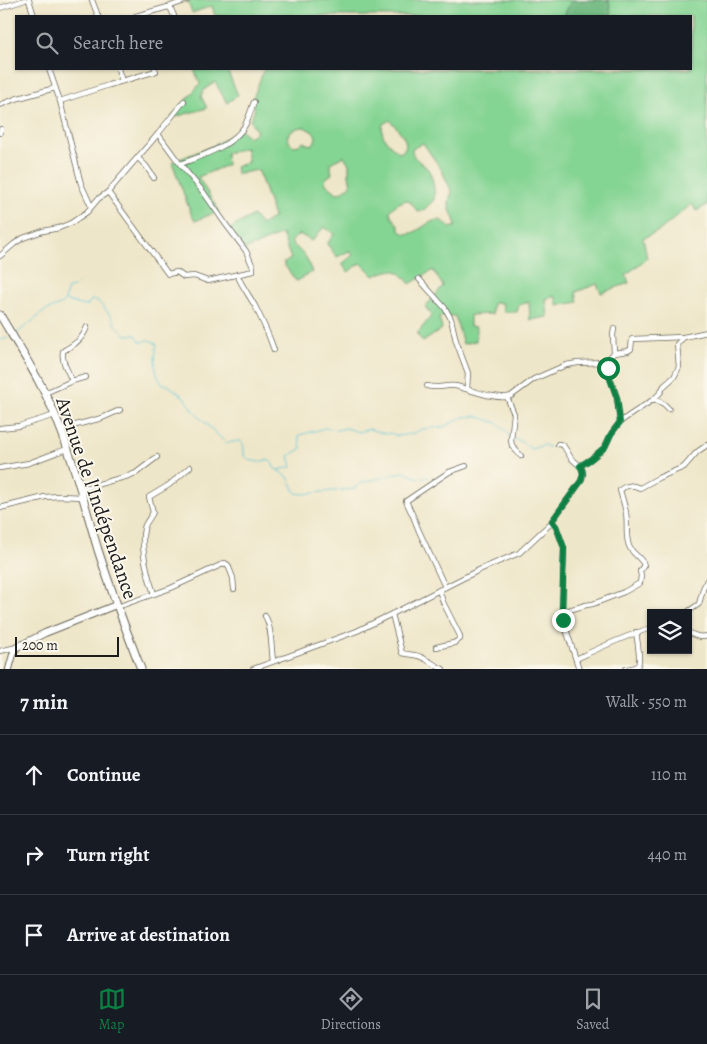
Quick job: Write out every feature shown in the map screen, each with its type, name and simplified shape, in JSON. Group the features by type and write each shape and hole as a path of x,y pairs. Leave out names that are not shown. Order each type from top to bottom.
{"main road":[{"name":"Avenue de l'Indépendance","path":"0,315 45,393 61,429 98,550 141,669"}],"street":[{"path":"0,8 25,0"},
{"path":"29,0 34,15"},
{"path":"92,0 98,15"},
{"path":"140,15 186,0"},
{"path":"168,7 174,15"},
{"path":"49,70 60,101 80,184 91,206"},
{"path":"118,70 122,81"},
{"path":"60,101 156,70"},
{"path":"0,105 55,88"},
{"path":"0,256 24,238 43,231 59,228 71,223 87,212 91,206 108,192 138,158 184,102"},
{"path":"180,164 214,151 226,144 242,130 254,102"},
{"path":"108,192 168,274 176,272 184,277 194,276 208,281 253,271 246,252 158,134"},
{"path":"138,158 154,178"},
{"path":"237,274 254,304 274,350"},
{"path":"419,279 445,308 451,318 456,341 468,373 467,389"},
{"path":"72,381 63,359 63,351 77,343 84,335 87,327"},
{"path":"614,329 614,353"},
{"path":"427,386 434,388 458,386 488,395 507,397 534,379 566,365 578,362 605,362 614,353 631,349 632,339 684,337 707,332"},
{"path":"580,466 605,447 611,434 624,418 654,399 674,377 678,370 677,344 684,337"},
{"path":"605,362 617,398 620,422"},
{"path":"45,393 86,377"},
{"path":"507,397 514,414 512,446 520,456"},
{"path":"654,399 669,409"},
{"path":"61,429 102,418 120,410"},
{"path":"0,428 20,426 55,416"},
{"path":"257,668 357,630 480,570 520,553 552,521 581,481 583,470 571,458 564,446 558,444"},
{"path":"562,612 593,604 624,592 640,583 640,571 644,565 629,545 626,514 620,490 624,486 634,485 640,488 684,467 697,452 707,445"},
{"path":"0,468 29,463 68,449"},
{"path":"80,489 136,473 157,458"},
{"path":"445,587 406,502 449,472 466,466"},
{"path":"154,594 147,573 144,549 144,529 153,512 149,498 169,485 190,467"},
{"path":"0,508 45,497 83,497"},
{"path":"552,521 556,526 564,548 562,612 579,669"},
{"path":"0,651 17,647 117,606 179,585 225,563 228,565 233,578 234,589"},
{"path":"692,609 699,604 707,580"},
{"path":"436,647 454,643 460,638 439,590"},
{"path":"392,614 402,653 420,656 443,669"},
{"path":"265,616 269,621 273,661"},
{"path":"576,659 636,632 647,629"},
{"path":"626,669 638,666 636,632"},
{"path":"692,634 697,637 707,636"},
{"path":"9,669 17,647"}],"green space":[{"path":"187,0 707,0 707,205 696,211 692,204 659,231 643,238 647,258 626,275 629,283 601,293 597,284 576,292 578,302 558,306 555,296 546,299 548,317 530,320 529,302 519,305 517,312 504,312 502,303 493,303 492,314 470,315 470,326 476,327 476,341 463,344 455,316 439,317 442,329 423,342 417,334 432,315 425,307 443,286 433,270 410,284 402,274 394,271 386,271 374,276 361,263 348,272 342,264 353,255 349,251 337,257 327,244 334,234 324,227 312,241 299,234 291,242 306,257 312,272 296,281 283,263 291,259 282,234 242,251 228,230 253,215 261,225 274,217 258,170 237,174 235,167 248,162 246,148 226,153 227,165 198,177 219,211 195,221 172,162 215,145 240,129 249,137 257,132 250,120 255,109 252,101 264,70 692,70 692,15 215,15 212,6 192,13","holes":["390,120 405,141 406,145 400,153 384,137 383,124","304,127 313,132 316,136 315,141 312,145 303,141 299,145 294,146 291,144 288,134 297,128","423,143 441,169 452,192 449,206 456,226 451,228 438,220 429,223 415,232 406,234 400,230 390,211 395,205 407,200 418,212 423,211 434,200 434,187 431,175 427,168 415,158 412,152 412,149","344,156 349,164 351,185 342,192 337,193 325,183 326,178 332,174 330,163"]},
{"path":"571,0 609,0 611,15 564,15"},
{"path":"194,70 227,70 238,95 227,103 215,82 204,90 201,96 207,108 171,118 200,84"}],"waterway":[{"path":"16,334 45,311 62,304 69,288 74,287 78,283"},
{"path":"65,300 87,306 91,300 98,301 113,318 114,323 126,335 136,335 141,342 148,340 157,345 155,355 156,369 157,375 163,384 168,385 185,398 196,414 226,443 242,442 244,455 249,460 259,462 270,461 274,468 288,477 296,493 353,489 361,483 403,472 416,477 429,477"},
{"path":"0,340 8,338"},
{"path":"278,470 292,467 289,456 301,449 300,435 325,428 337,430 346,428 359,432 369,429 397,436 412,434 422,429 444,427 463,417 476,416 497,423 509,436"},
{"path":"512,439 521,441 531,449 544,445 549,447"}],"route":[{"path":"563,620 564,544 552,521 581,481 583,470 580,466 605,447 611,434 620,422 617,398 608,368"}]}
